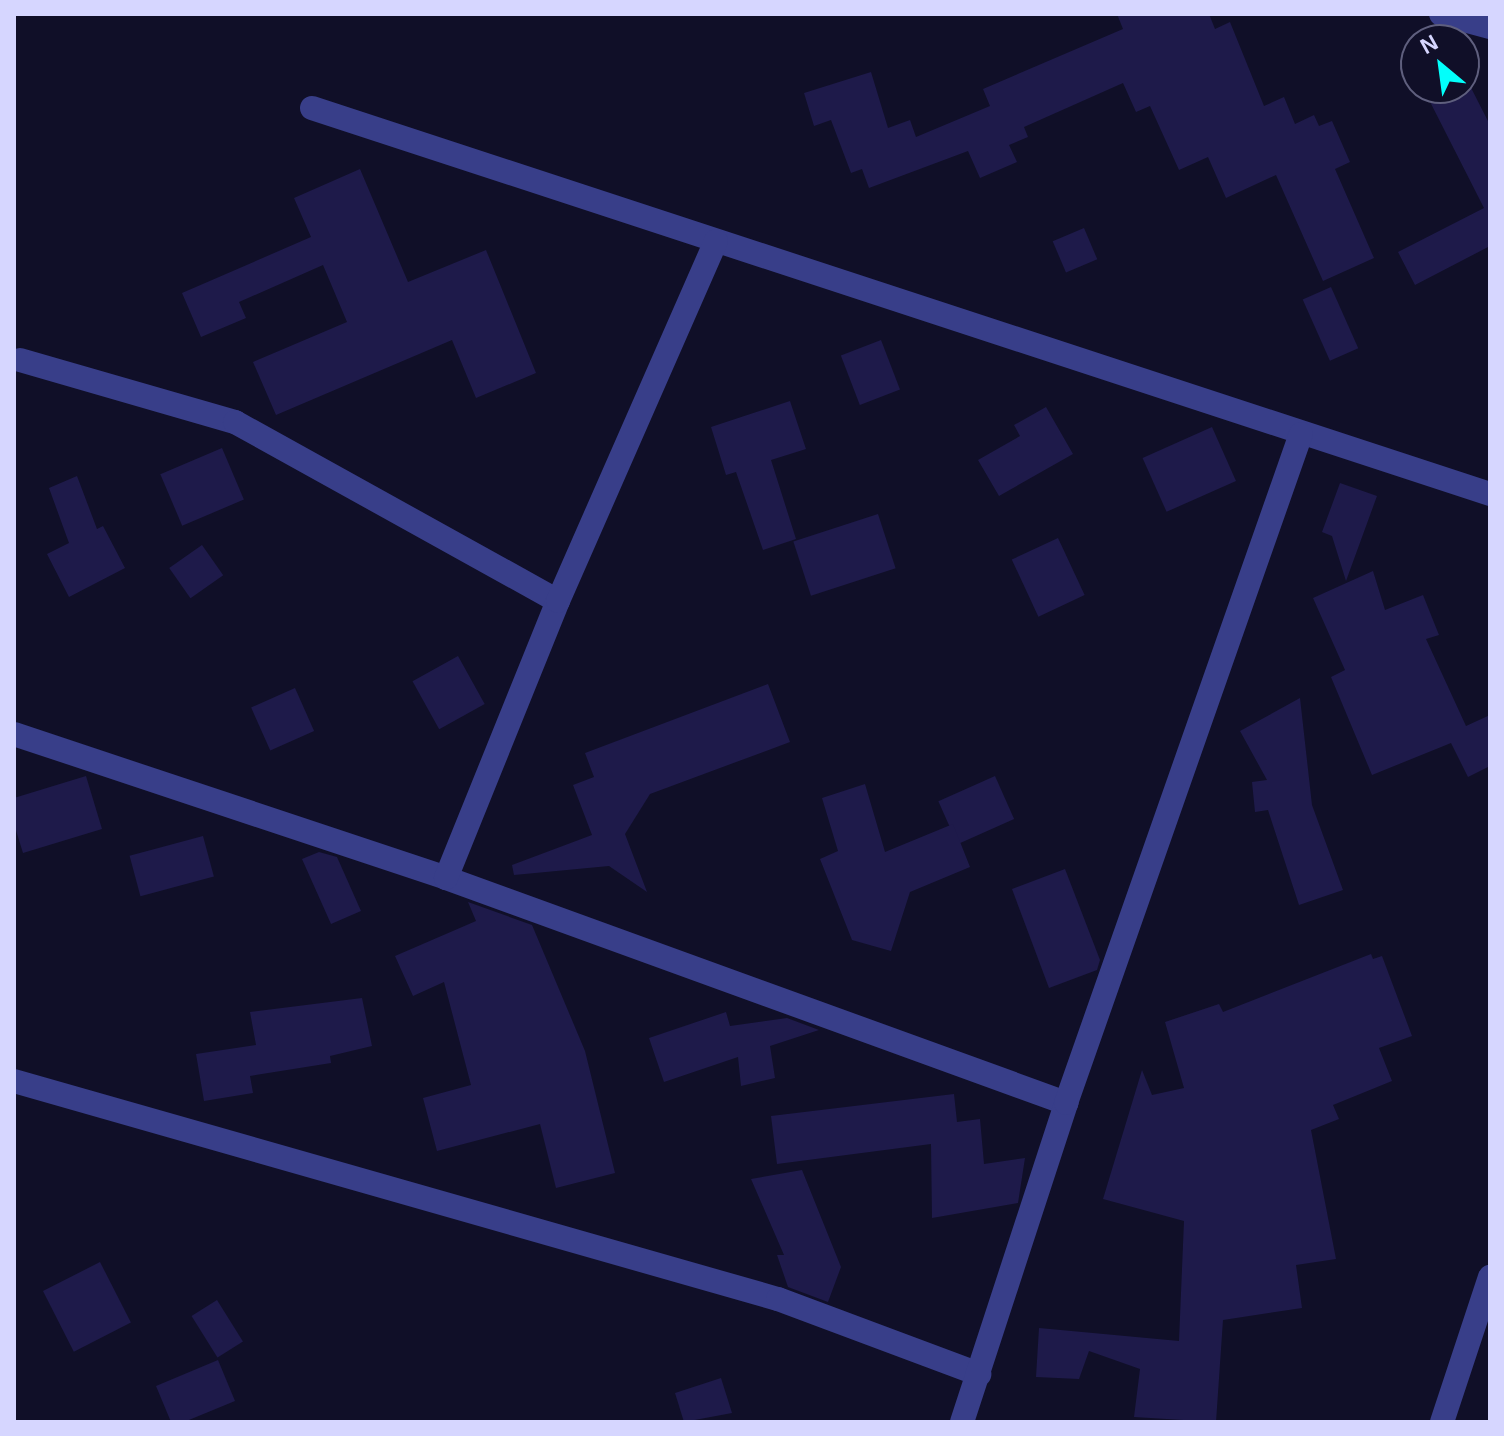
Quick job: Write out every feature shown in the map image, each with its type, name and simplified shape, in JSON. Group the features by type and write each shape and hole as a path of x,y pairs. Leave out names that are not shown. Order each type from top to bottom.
{"street":[{"path":"1441,14 1490,27"},
{"path":"312,108 1490,494"},
{"path":"446,878 558,601 716,241"},
{"path":"20,360 235,422 558,601"},
{"path":"962,1422 1066,1103 1301,434"},
{"path":"14,734 446,878 1066,1103"},
{"path":"14,1081 506,1226 778,1299 979,1374"},
{"path":"1442,1422 1482,1326 1490,1277"}],"building":[{"path":"1117,14 1209,14 1215,29 1230,22 1264,106 1284,97 1295,124 1314,115 1319,126 1332,121 1350,162 1335,169 1374,258 1323,281 1276,175 1226,198 1208,157 1179,170 1150,106 1136,112 1123,83 1024,127 1028,137 1009,145 1017,162 980,178 968,151 869,188 862,169 851,173 831,120 814,126 804,93 871,72 888,128 910,120 916,137 990,106 983,89 1123,29"},
{"path":"1431,104 1479,104 1490,125 1490,246 1415,285 1398,252 1484,208"},
{"path":"360,169 408,282 486,250 536,373 476,398 452,340 276,415 253,362 347,322 323,265 239,302 246,318 201,337 182,293 311,237 294,198"},
{"path":"1084,228 1097,259 1066,273 1053,241"},
{"path":"1331,287 1358,348 1330,361 1303,300"},
{"path":"881,340 900,389 860,405 841,355"},
{"path":"790,401 806,449 771,460 796,539 763,550 736,472 726,475 711,427"},
{"path":"1046,407 1073,454 999,496 978,460 1020,436 1014,425"},
{"path":"1212,427 1236,481 1167,512 1143,458"},
{"path":"222,448 244,500 182,526 160,474"},
{"path":"77,476 97,529 103,526 125,568 69,597 47,554 69,543 49,488"},
{"path":"1340,483 1377,496 1346,581 1332,536 1322,532"},
{"path":"878,514 896,568 811,596 793,542"},
{"path":"1058,538 1085,595 1038,617 1012,560"},
{"path":"202,545 223,575 190,598 169,568"},
{"path":"1373,571 1385,610 1423,595 1439,635 1426,639 1466,726 1490,715 1490,766 1468,777 1451,743 1372,775 1331,677 1345,670 1313,598"},
{"path":"458,656 485,704 439,729 413,681"},
{"path":"768,684 790,742 650,794 625,834 647,892 609,866 514,875 512,865 592,835 573,785 594,777 585,753"},
{"path":"295,688 314,731 270,750 251,708"},
{"path":"1300,698 1312,805 1343,890 1299,905 1268,810 1255,812 1252,782 1267,780 1240,731"},
{"path":"86,776 102,829 23,853 14,824 14,798"},
{"path":"995,776 1014,819 957,844 938,801"},
{"path":"865,784 885,852 953,824 970,867 910,892 891,951 852,940 820,859 838,851 822,798"},
{"path":"203,836 214,877 140,896 130,856"},
{"path":"319,852 337,857 361,911 331,924 302,859"},
{"path":"1065,869 1100,960 1097,970 1049,988 1012,889"},
{"path":"468,902 532,925 585,1051 615,1173 556,1188 540,1124 437,1151 423,1098 471,1085 444,982 413,996 395,956 476,921"},
{"path":"1371,954 1373,959 1382,956 1412,1036 1379,1048 1392,1081 1333,1105 1339,1119 1311,1130 1336,1259 1296,1265 1302,1308 1223,1320 1216,1422 1134,1417 1140,1369 1089,1351 1079,1379 1036,1377 1039,1328 1179,1341 1184,1221 1103,1199 1142,1070 1152,1095 1184,1088 1165,1022 1219,1004 1223,1012"},
{"path":"362,998 372,1046 330,1056 331,1063 250,1076 253,1093 204,1101 196,1054 256,1045 250,1012"},
{"path":"726,1012 730,1026 787,1018 819,1030 770,1046 775,1078 741,1086 738,1057 664,1082 649,1038"},
{"path":"954,1094 957,1122 980,1119 984,1164 1025,1158 1018,1203 932,1218 931,1144 777,1164 771,1116"},
{"path":"802,1170 841,1267 828,1302 788,1287 777,1255 784,1255 751,1179"},
{"path":"100,1262 131,1323 74,1352 43,1291"},
{"path":"217,1300 243,1342 218,1357 192,1316"},
{"path":"218,1360 235,1401 184,1422 171,1422 156,1386"},
{"path":"721,1378 732,1413 684,1422 675,1393"}]}
